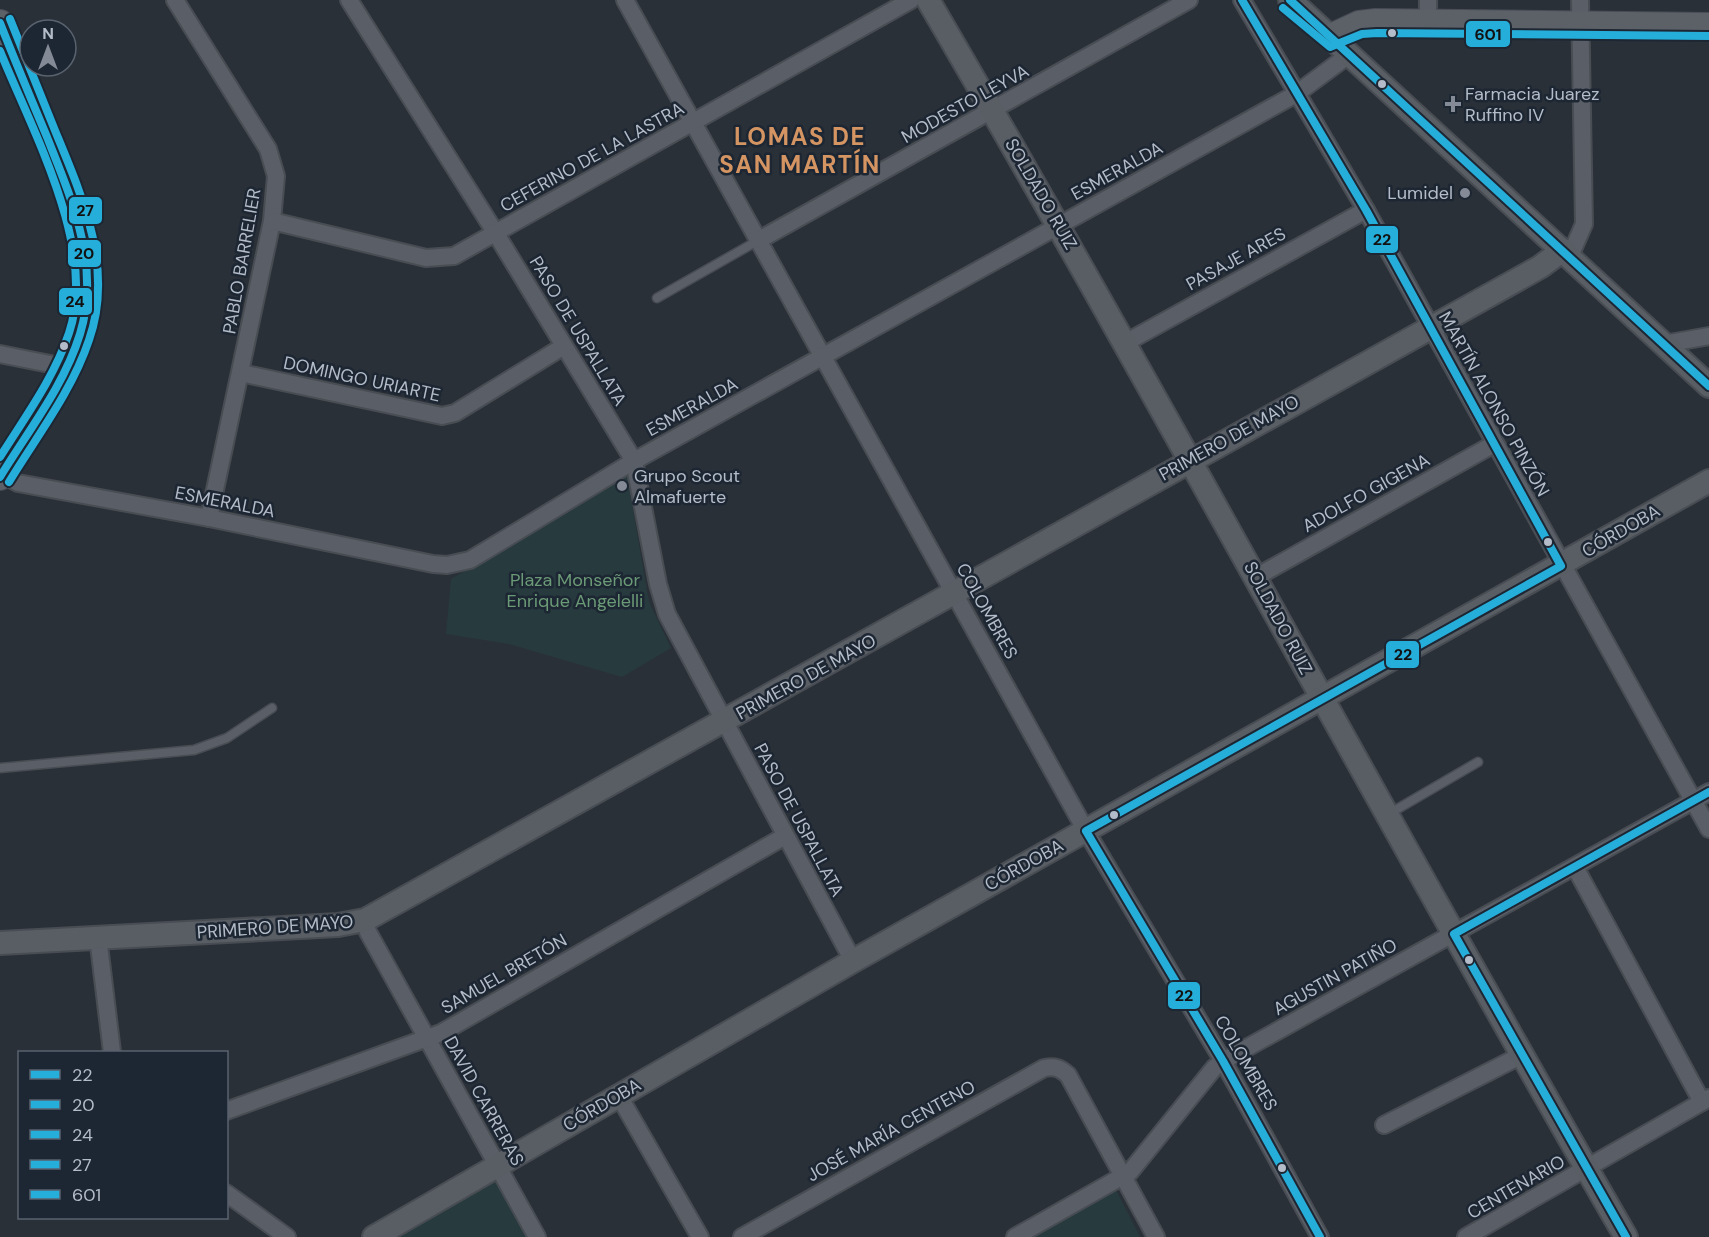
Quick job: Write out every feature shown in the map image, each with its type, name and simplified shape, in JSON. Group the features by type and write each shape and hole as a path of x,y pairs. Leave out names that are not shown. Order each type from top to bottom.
{"main road":[{"name":"SOLDADO RUIZ","path":"928,0 1059,225 1191,459 1322,700 1626,1237"},
{"path":"1290,0 1709,386"},
{"path":"1331,37 1359,24 1428,11 1580,12 1709,26"},
{"path":"0,23 70,196 83,236 88,280 84,320 65,367 1,476"},
{"name":"PRIMERO DE MAYO","path":"0,943 338,925 365,920 724,723 1191,459 1566,253"},
{"name":"CÓRDOBA","path":"374,1237 853,961 1709,481"}],"street":[{"name":"PABLO BARRELIER","path":"175,0 268,148 276,176 272,221 209,518"},
{"name":"COLOMBRES","path":"624,0 1086,831 1223,1060 1320,1237"},
{"name":"CEFERINO DE LA LASTRA","path":"272,221 440,259 454,256 911,0"},
{"name":"MODESTO LEYVA","path":"759,240 1189,0"},
{"name":"MARTÍN ALONSO PINZÓN","path":"1242,0 1366,210 1561,566 1709,829"},
{"name":"PASO DE USPALLATA","path":"356,2 634,461 662,600 724,723 853,961"},
{"path":"1566,253 1584,224 1580,12"},
{"name":"ESMERALDA","path":"1,476 18,483 209,518 433,564 459,564 470,560 634,461 1296,94 1350,54"},
{"name":"PASAJE ARES","path":"1125,343 1366,210"},
{"path":"1664,344 1709,336"},
{"name":"DOMINGO URIARTE","path":"241,373 442,416 455,412 564,346"},
{"path":"0,354 65,367"},
{"name":"ADOLFO GIGENA","path":"1256,577 1494,444"},
{"name":"AGUSTIN PATIÑO","path":"1015,1237 1124,1178 1223,1060 1709,792"},
{"name":"SAMUEL BRETÓN","path":"228,1110 427,1039 785,836"},
{"path":"1575,867 1706,1100"},
{"name":"DAVID CARRERAS","path":"365,920 368,932 537,1237"},
{"path":"98,937 112,1051"},
{"path":"1384,1125 1522,1055"},
{"name":"JOSÉ MARÍA CENTENO","path":"742,1237 1044,1068 1060,1068 1068,1075 1124,1178"},
{"path":"619,1096 700,1237"},
{"name":"CENTENARIO","path":"1466,1237 1706,1100"},
{"path":"1124,1178 1156,1237"},
{"path":"228,1194 286,1237"}],"lane":[{"path":"657,298 759,240"},
{"path":"0,768 194,750 227,738 272,708"},
{"path":"1387,815 1478,762"}],"green space":[{"name":"Plaza Monseñor Enrique Angelelli","path":"627,475 649,602 671,648 622,677 509,644 446,634 451,579"},
{"path":"495,1179 527,1237 397,1237"},
{"path":"1116,1190 1140,1237 1032,1237"}],"transit line":[{"name":"22","path":"1242,0 1366,210 1561,566 1086,831 1223,1061 1320,1237"},
{"name":"22","path":"1290,0 1709,386"},
{"name":"601","path":"1283,8 1330,47 1362,34 1377,33 1709,36"},
{"name":"27","path":"9,482 64,395 82,359 96,313 98,287 97,260 85,208 10,19"},
{"name":"20","path":"0,23 66,185 81,234 87,283 86,309 80,334 65,372 0,477"},
{"name":"24","path":"0,51 44,153 57,190 68,228 75,265 76,300 63,350 38,397 0,457"},
{"name":"22","path":"1626,1237 1454,934 1709,792"}],"place":[{"name":"Farmacia Juarez Ruffino IV","path":"1453,104"},
{"name":"Lumidel","path":"1465,193"},
{"name":"Grupo Scout Almafuerte","path":"622,486"}],"district":[{"name":"LOMAS DE SAN MARTÍN","path":"800,150"}]}
